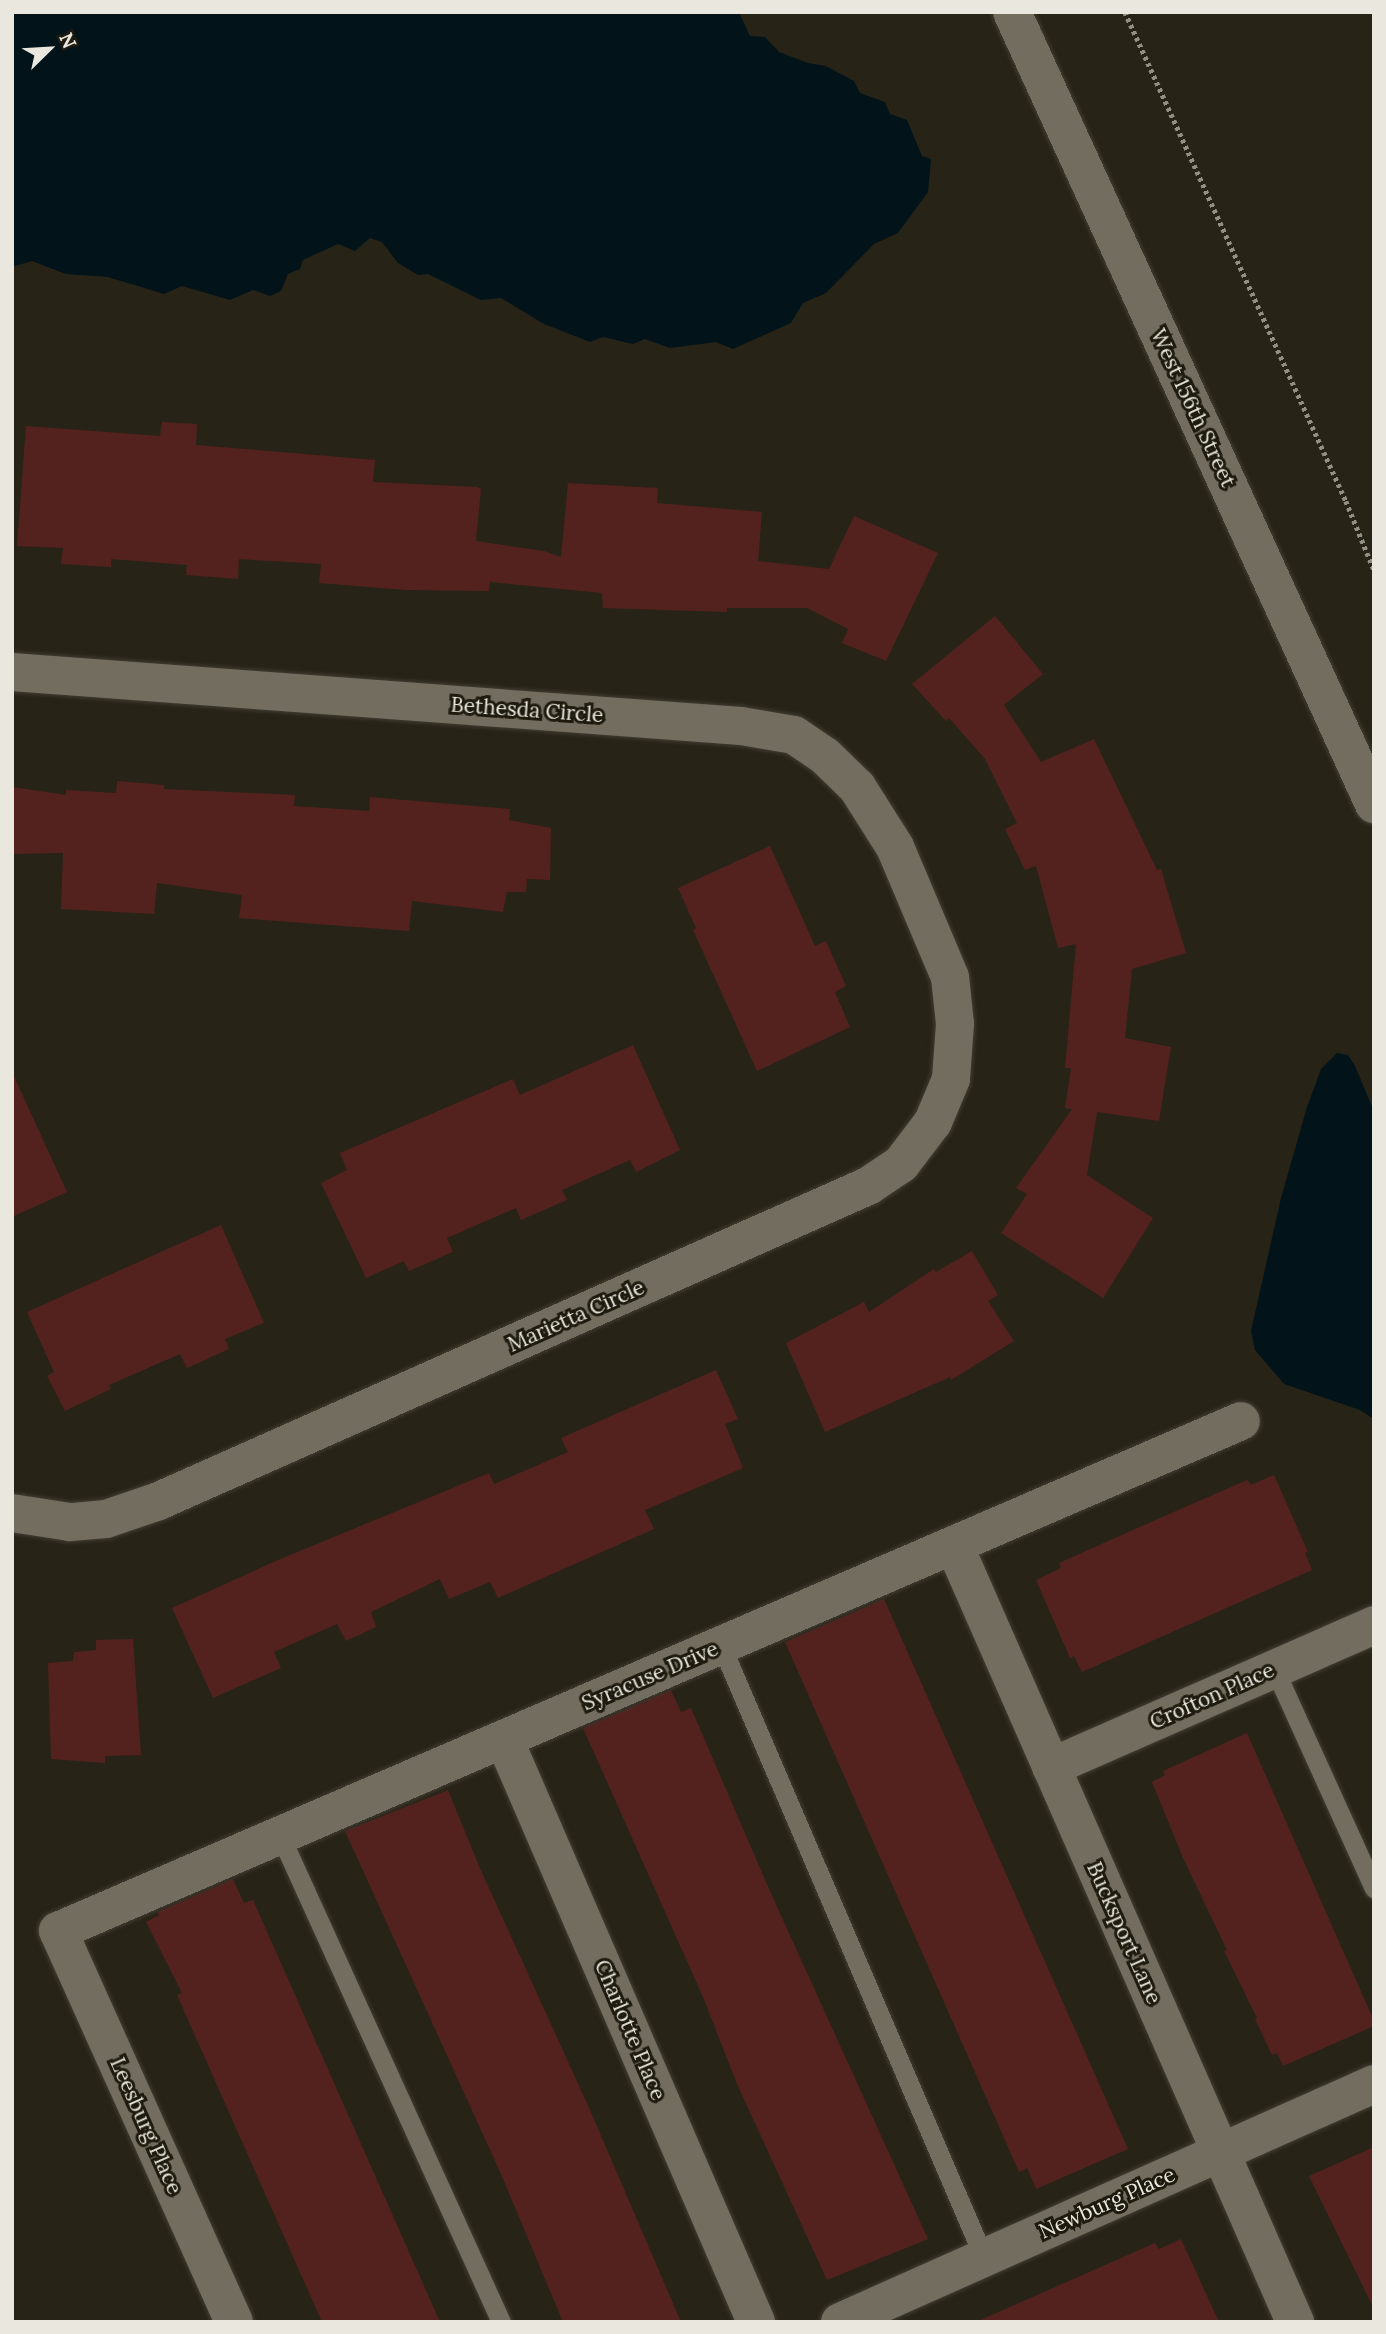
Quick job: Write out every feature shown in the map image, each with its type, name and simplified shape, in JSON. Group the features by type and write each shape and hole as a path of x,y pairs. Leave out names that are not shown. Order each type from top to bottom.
{"street":[{"name":"West 156th Street","path":"1012,12 1374,804"},
{"name":"Bethesda Circle","path":"12,672 741,726 794,735 825,756 857,788 895,847 933,933"},
{"name":"Marietta Circle","path":"12,1513 39,1520 93,1520 159,1501 868,1186 901,1164 933,1122 951,1079 954,1012 950,977 933,933"},
{"name":"Syracuse Drive","path":"58,1931 1241,1421"},
{"name":"Bucksport Lane","path":"954,1545 1295,2322"},
{"name":"Crofton Place","path":"1051,1767 1374,1625"},
{"name":"Charlotte Place","path":"504,1738 756,2322"},
{"name":"Leesburg Place","path":"58,1931 234,2322"},
{"name":"Newburg Place","path":"841,2322 1374,2084"}],"lane":[{"path":"721,1645 984,2258"},
{"path":"1274,1668 1374,1888"},
{"path":"280,1835 501,2322"}],"path":[{"path":"1125,12 1346,501 1374,570"}],"shaded area":[{"path":"12,12 739,12 750,36 765,37 779,52 808,63 826,66 854,81 860,93 885,102 890,114 907,120 922,156 931,159 928,192 898,233 874,244 826,293 803,303 791,323 733,349 716,342 670,348 645,339 633,344 603,337 590,342 544,324 501,298 481,300 428,274 418,275 398,263 382,242 370,238 355,251 338,244 303,260 300,269 288,274 281,291 270,296 253,290 230,300 182,286 164,294 108,277 66,274 32,261 12,267"},
{"path":"1337,1053 1348,1055 1374,1111 1374,1419 1360,1410 1284,1384 1255,1350 1251,1331 1281,1198 1307,1107 1321,1069"}],"building":[{"path":"162,422 197,424 196,445 375,460 373,482 477,487 481,489 476,541 544,551 561,557 568,483 658,488 657,503 762,512 758,561 829,569 854,516 938,553 886,661 842,643 848,629 807,608 727,608 727,612 603,608 602,593 490,582 489,591 406,590 319,583 321,564 239,559 238,579 186,575 187,565 111,559 111,567 61,564 63,548 17,546 26,426 160,436"},
{"path":"995,616 1043,674 1004,705 1041,762 1094,739 1157,870 1161,869 1186,953 1132,969 1125,1038 1171,1047 1159,1121 1097,1112 1087,1175 1153,1218 1103,1298 1001,1233 1027,1194 1016,1188 1072,1109 1065,1108 1071,1068 1065,1068 1076,944 1058,948 1036,866 1025,870 1005,829 1017,823 985,759 949,718 946,721 912,684"},
{"path":"117,781 164,785 164,789 295,795 294,806 369,811 370,797 510,809 509,820 551,828 550,880 527,879 526,892 507,892 503,912 412,901 409,931 239,918 242,895 157,883 154,914 61,909 63,853 12,854 12,787 66,795 66,790 116,793"},
{"path":"770,846 815,946 826,941 846,986 835,992 850,1027 757,1071 693,930 696,928 678,888"},
{"path":"633,1045 680,1150 636,1172 630,1160 562,1190 567,1200 521,1220 516,1208 447,1238 453,1252 409,1271 404,1261 366,1278 321,1183 347,1170 340,1153 513,1079 520,1095"},
{"path":"12,1072 67,1192 12,1217"},
{"path":"221,1225 264,1323 225,1339 229,1349 187,1368 180,1354 109,1385 111,1389 65,1411 47,1376 54,1372 27,1312"},
{"path":"972,1251 998,1295 988,1301 1014,1341 951,1380 950,1377 825,1432 786,1343 864,1302 869,1312 934,1269 936,1272"},
{"path":"716,1370 738,1419 725,1424 743,1468 645,1510 654,1529 498,1598 490,1582 449,1599 440,1579 371,1612 376,1627 346,1641 337,1624 274,1652 281,1668 213,1698 172,1608 278,1560 489,1473 494,1484 568,1452 561,1438"},
{"path":"1274,1475 1308,1552 1305,1553 1312,1570 1082,1672 1074,1656 1070,1658 1036,1580 1061,1568 1059,1563 1160,1518 1247,1480 1251,1485"},
{"path":"884,1599 1128,2149 1036,2189 1027,2168 1019,2172 785,1642"},
{"path":"133,1639 141,1755 105,1756 105,1763 51,1759 48,1663 73,1661 74,1652 96,1650 96,1640"},
{"path":"671,1690 681,1712 691,1708 773,1898 928,2239 827,2280 737,2084 703,1997 583,1728"},
{"path":"1247,1733 1374,2021 1374,2026 1283,2066 1277,2053 1272,2055 1255,2019 1257,2018 1224,1951 1227,1950 1183,1858 1152,1782 1165,1775 1163,1771"},
{"path":"448,1790 681,2322 563,2322 501,2174 345,1831"},
{"path":"233,1879 244,1903 253,1900 440,2322 322,2322 177,1995 182,1993 146,1922 159,1915 157,1912"},
{"path":"1374,2147 1374,2309 1309,2176"},
{"path":"1181,2239 1219,2322 976,2322 1155,2243 1159,2249"}]}
